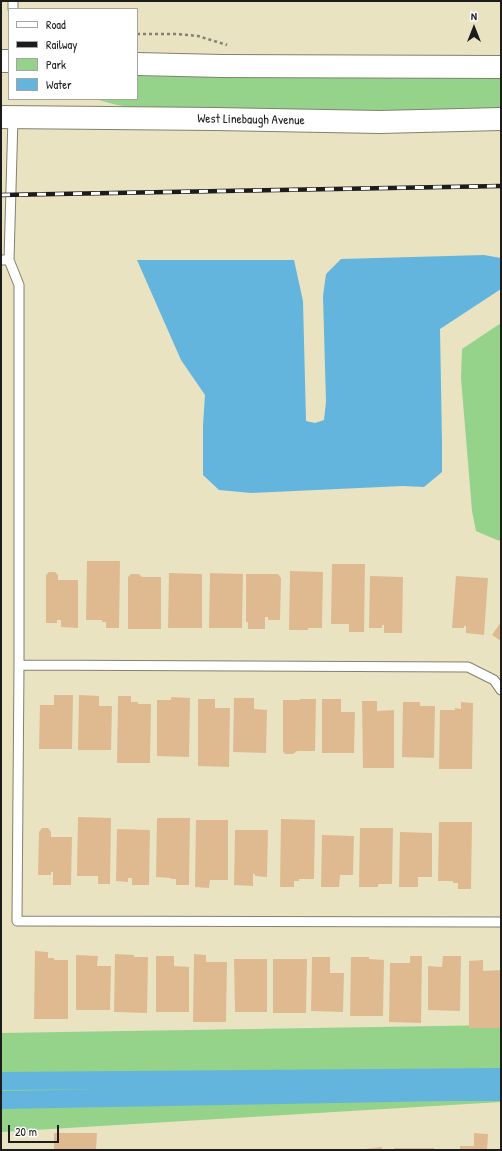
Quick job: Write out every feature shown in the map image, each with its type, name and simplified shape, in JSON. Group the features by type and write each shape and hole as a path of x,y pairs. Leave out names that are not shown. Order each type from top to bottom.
{"main road":[{"path":"138,64 222,66 501,67"},
{"name":"West Linebaugh Avenue","path":"9,111 215,119 380,122 501,119"}],"lane":[{"path":"9,111 5,260 20,285 20,664 17,921 501,922"},
{"path":"20,664 468,666 494,680 501,690"}],"path":[{"path":"138,34 176,34 198,36 231,46"}],"green space":[{"path":"138,76 382,78 501,77 501,110 367,111 146,109 117,105 99,100 138,100"},
{"path":"501,323 501,541 476,531 472,511 461,378 462,349"},
{"path":"501,1025 501,1102 1,1132 1,1033"}],"water":[{"path":"484,255 501,258 501,289 440,329 442,472 424,487 403,486 251,493 219,490 203,475 203,425 205,395 181,360 137,260 294,260 303,301 306,421 315,423 324,420 326,402 323,296 326,274 341,259"}],"building":[{"path":"87,561 120,561 119,628 106,628 106,622 102,622 102,620 86,620"},
{"path":"332,564 365,564 364,632 349,632 349,624 331,624"},
{"path":"290,571 323,572 322,628 289,630"},
{"path":"49,572 55,572 58,575 58,580 78,580 78,628 61,627 61,620 57,620 57,623 46,623 46,575"},
{"path":"169,573 202,574 202,628 168,628"},
{"path":"210,573 243,574 242,628 209,628"},
{"path":"131,574 139,574 142,577 161,577 161,629 128,629 128,577"},
{"path":"246,574 278,574 281,578 280,620 268,620 268,617 265,617 265,629 248,629 248,622 246,622"},
{"path":"370,576 403,577 402,633 384,633 384,625 382,625 382,628 369,628"},
{"path":"456,576 488,578 484,635 466,633 466,626 464,626 464,628 452,628"},
{"path":"501,622 501,641 492,635"},
{"path":"54,695 73,695 72,749 39,749 40,705 54,705"},
{"path":"79,695 99,696 99,706 112,706 111,750 78,750"},
{"path":"118,696 131,696 131,702 138,702 138,704 151,704 150,763 117,763"},
{"path":"171,697 190,698 189,757 157,756 157,700 171,700"},
{"path":"234,698 254,698 254,709 267,710 266,753 233,752"},
{"path":"198,699 215,699 215,708 230,708 229,767 198,766"},
{"path":"316,699 315,751 297,751 293,754 285,754 283,751 283,700"},
{"path":"322,699 341,699 341,712 355,712 354,753 322,753"},
{"path":"362,701 377,701 377,711 394,710 394,768 363,768"},
{"path":"403,702 420,702 420,706 435,706 434,758 402,757"},
{"path":"461,702 473,703 472,769 439,769 440,710 455,710 455,708 461,709"},
{"path":"78,817 111,818 110,884 98,884 98,876 77,876"},
{"path":"157,818 190,818 189,885 176,885 176,879 156,877"},
{"path":"281,819 315,820 314,879 299,879 299,881 294,881 294,887 280,887"},
{"path":"196,820 228,820 228,880 210,880 209,888 195,887"},
{"path":"439,822 472,822 471,889 458,889 458,883 453,883 453,881 438,881"},
{"path":"42,828 48,828 51,832 51,837 72,837 71,885 53,885 53,872 51,872 51,875 38,875 39,832"},
{"path":"360,828 393,828 392,884 378,884 378,887 359,887"},
{"path":"117,829 150,830 149,885 132,885 132,878 128,878 128,882 116,881"},
{"path":"235,830 268,830 267,877 255,876 255,874 253,874 253,886 234,885"},
{"path":"400,832 432,833 432,877 418,877 418,887 399,887"},
{"path":"322,835 354,836 353,875 340,875 339,887 321,887"},
{"path":"35,951 48,952 48,958 54,958 54,960 68,960 68,1019 34,1019"},
{"path":"115,954 134,955 134,957 148,957 147,1013 114,1012"},
{"path":"194,954 206,955 206,962 227,962 226,1022 193,1022"},
{"path":"76,955 98,956 97,966 111,966 110,1010 76,1010"},
{"path":"156,956 174,956 174,966 189,967 189,1012 156,1012"},
{"path":"410,956 422,956 421,1023 389,1022 390,963 410,963"},
{"path":"443,956 461,956 460,1011 428,1010 428,966 442,967"},
{"path":"312,957 330,957 330,973 344,973 343,1012 311,1011"},
{"path":"351,957 369,957 369,959 384,960 383,1016 350,1016"},
{"path":"234,959 267,959 267,1012 235,1012"},
{"path":"273,959 307,959 306,1013 273,1013"},
{"path":"483,960 483,971 501,970 501,1028 469,1028 469,961"},
{"path":"54,1133 97,1133 96,1150 54,1150"},
{"path":"474,1133 488,1134 487,1150 460,1150 460,1146 474,1146"},
{"path":"382,1147 382,1150 364,1150 364,1149"},
{"path":"394,1148 434,1148 434,1150 394,1150"}],"waterway":[{"path":"1,1081 501,1077"},
{"path":"1,1100 501,1092"}],"railway":[{"path":"1,195 501,186"}]}
